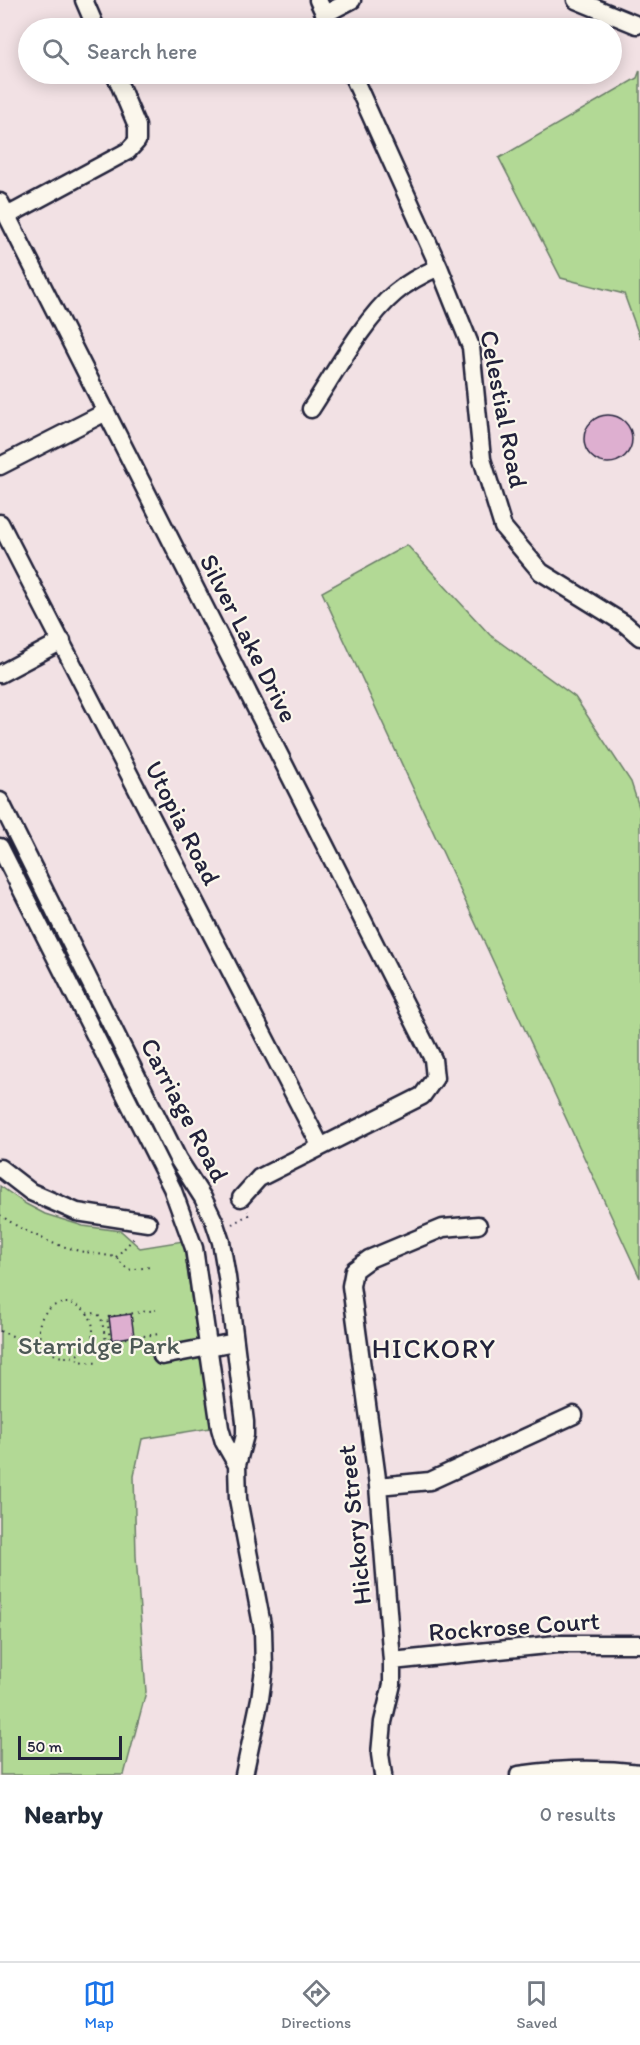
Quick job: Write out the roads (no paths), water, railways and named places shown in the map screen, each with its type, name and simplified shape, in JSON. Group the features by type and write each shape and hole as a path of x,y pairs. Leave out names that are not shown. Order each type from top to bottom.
{"street":[{"path":"84,0 92,18"},
{"path":"325,14 352,0"},
{"path":"576,0 620,18"},
{"path":"622,19 637,25"},
{"path":"3,209 128,151 137,141 137,126 119,84"},
{"name":"Celestial Road","path":"357,84 439,267 471,347 482,459 503,527 541,572 625,624 640,637"},
{"name":"Silver Lake Drive","path":"3,209 433,1059 435,1078 422,1096 321,1147"},
{"path":"311,409 369,321 394,293 423,274 439,267"},
{"path":"0,466 106,412"},
{"name":"Utopia Road","path":"0,523 321,1147"},
{"path":"0,674 62,641"},
{"name":"Carriage Road","path":"0,801 172,1147 203,1198 221,1242 245,1428 237,1465 238,1499 263,1630 264,1669 261,1699 244,1775"},
{"name":"Carriage Road","path":"0,847 172,1188 194,1248 220,1428 224,1442 237,1465"},
{"path":"156,1155 172,1147"},
{"path":"241,1198 260,1178 321,1147"},
{"path":"0,1168 31,1192 77,1212 148,1223"},
{"name":"Hickory Street","path":"383,1775 380,1754 383,1722 392,1684 392,1661 378,1486 351,1286 354,1270 369,1259 443,1228 478,1225"},
{"path":"162,1356 235,1342"},
{"path":"378,1486 430,1481 574,1415"},
{"name":"Rockrose Court","path":"392,1661 557,1644 640,1644"},
{"path":"519,1775 586,1770 640,1773"}],"district":[{"name":"HICKORY","path":"434,1349"}],"park label":[{"name":"Starridge Park","path":"99,1345"}]}
